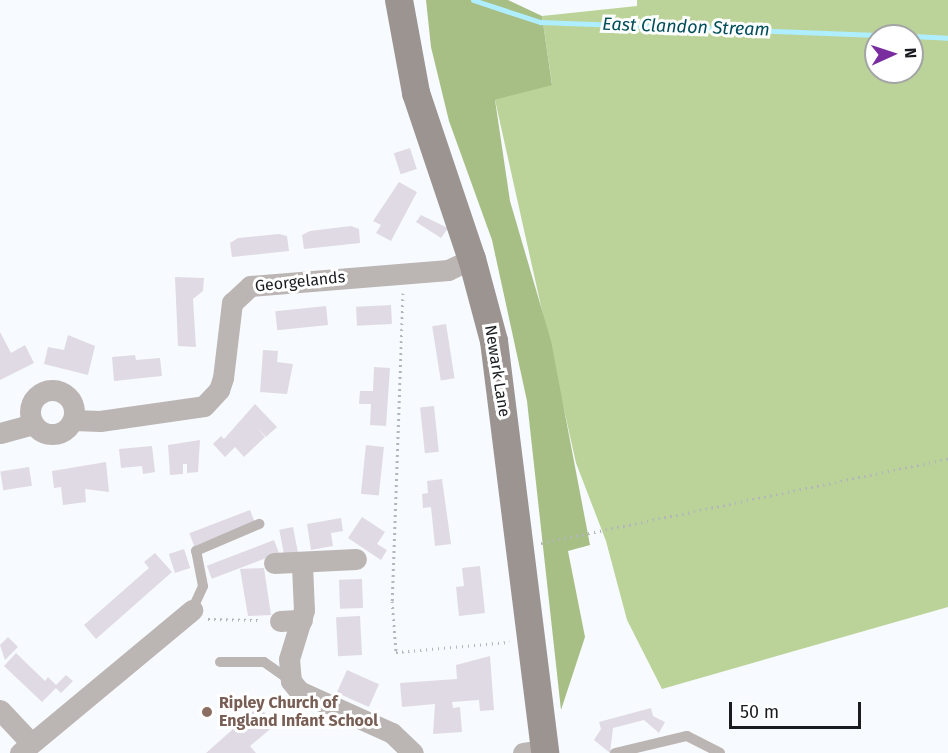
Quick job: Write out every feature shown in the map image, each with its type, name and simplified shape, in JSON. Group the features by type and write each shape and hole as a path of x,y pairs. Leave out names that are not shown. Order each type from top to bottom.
{"main road":[{"name":"Newark Lane","path":"399,0 416,93 472,259 494,342 522,547 532,640 538,752"}],"street":[{"name":"Georgelands","path":"33,423 42,432 58,434 73,420 100,421 204,406 219,390 223,378 232,303 250,286 448,270 472,259"},
{"path":"0,433 33,423 32,404 51,390 71,401 73,420"},
{"path":"274,563 302,565 356,559"},
{"path":"302,565 302,620 289,659 291,681 299,691 392,733 412,753"},
{"path":"0,710 26,748 187,614"},
{"path":"280,621 302,620"}],"lane":[{"path":"187,614 203,586 196,551 259,524"},
{"path":"220,662 264,662 291,681"},
{"path":"615,753 687,736 720,753"}],"path":[{"path":"402,273 392,601 396,652 532,640"},
{"path":"522,547 948,459"},
{"path":"187,614 280,621"}],"green space":[{"path":"426,0 508,0 542,16 552,85 495,100 510,201 551,341 590,545 568,551 585,637 561,710 527,401 492,240 449,121 431,47"},
{"path":"637,0 948,0 948,607 662,689 627,620 606,541 576,463 495,100 552,84 542,16 637,6"}],"building":[{"path":"410,148 417,169 401,174 394,153"},
{"path":"399,182 417,192 391,241 376,233 381,225 373,221"},
{"path":"421,215 448,228 441,238 416,222"},
{"path":"351,226 359,229 360,243 304,249 302,235 310,231"},
{"path":"279,234 287,236 289,251 232,257 230,243 238,238"},
{"path":"175,277 204,278 203,291 193,299 196,347 178,346"},
{"path":"391,305 392,324 357,326 356,307"},
{"path":"326,306 328,325 277,330 275,311"},
{"path":"446,324 455,378 441,381 432,326"},
{"path":"0,332 11,353 25,345 34,363 0,380"},
{"path":"68,335 95,346 88,375 44,364 48,347 64,350"},
{"path":"263,350 278,351 277,362 293,364 287,394 260,392"},
{"path":"135,355 136,360 160,358 162,376 114,381 112,357"},
{"path":"374,367 390,368 386,426 370,425 371,404 359,404 360,391 373,391"},
{"path":"255,404 277,427 266,437 257,427 265,437 244,457 235,447 225,457 213,444 221,436 224,439"},
{"path":"434,406 439,452 425,453 420,407"},
{"path":"200,440 198,472 187,473 187,464 183,464 183,474 170,475 168,445"},
{"path":"366,445 384,447 379,496 361,494"},
{"path":"152,446 155,472 143,474 142,466 121,468 119,449"},
{"path":"106,462 109,492 85,489 86,502 63,505 61,487 54,488 52,471"},
{"path":"29,467 32,486 3,490 0,472"},
{"path":"442,479 451,544 435,546 431,507 423,508 422,494 428,493 427,481"},
{"path":"250,510 255,523 194,546 189,533"},
{"path":"362,517 385,532 377,544 387,550 381,560 348,538"},
{"path":"341,518 343,531 331,533 333,546 311,550 307,524"},
{"path":"293,527 298,553 284,555 279,530"},
{"path":"274,540 279,553 212,579 207,566"},
{"path":"184,549 190,568 175,573 169,554"},
{"path":"155,553 172,572 96,639 84,625 149,568 144,562"},
{"path":"480,566 485,613 459,616 456,587 464,586 462,568"},
{"path":"264,568 271,615 248,616 240,569"},
{"path":"362,579 363,608 340,609 339,580"},
{"path":"360,616 362,655 338,656 336,617"},
{"path":"8,637 18,647 5,660 0,645"},
{"path":"16,653 45,681 48,677 56,685 66,675 73,681 61,693 56,688 42,702 4,666"},
{"path":"490,656 494,710 480,711 479,700 452,702 453,708 460,707 462,732 433,734 435,704 402,707 400,683 457,679 456,665"},
{"path":"347,670 379,684 369,707 337,693"},
{"path":"259,706 275,725 250,746 256,753 206,753"},
{"path":"651,708 653,716 665,722 659,733 644,720 613,728 610,753 594,740 601,729 599,722"}],"waterway":[{"name":"East Clandon Stream","path":"473,0 540,22 864,34"},
{"name":"East Clandon Stream","path":"924,37 948,38"}],"place":[{"name":"Ripley Church of England Infant School","path":"207,712"}]}
